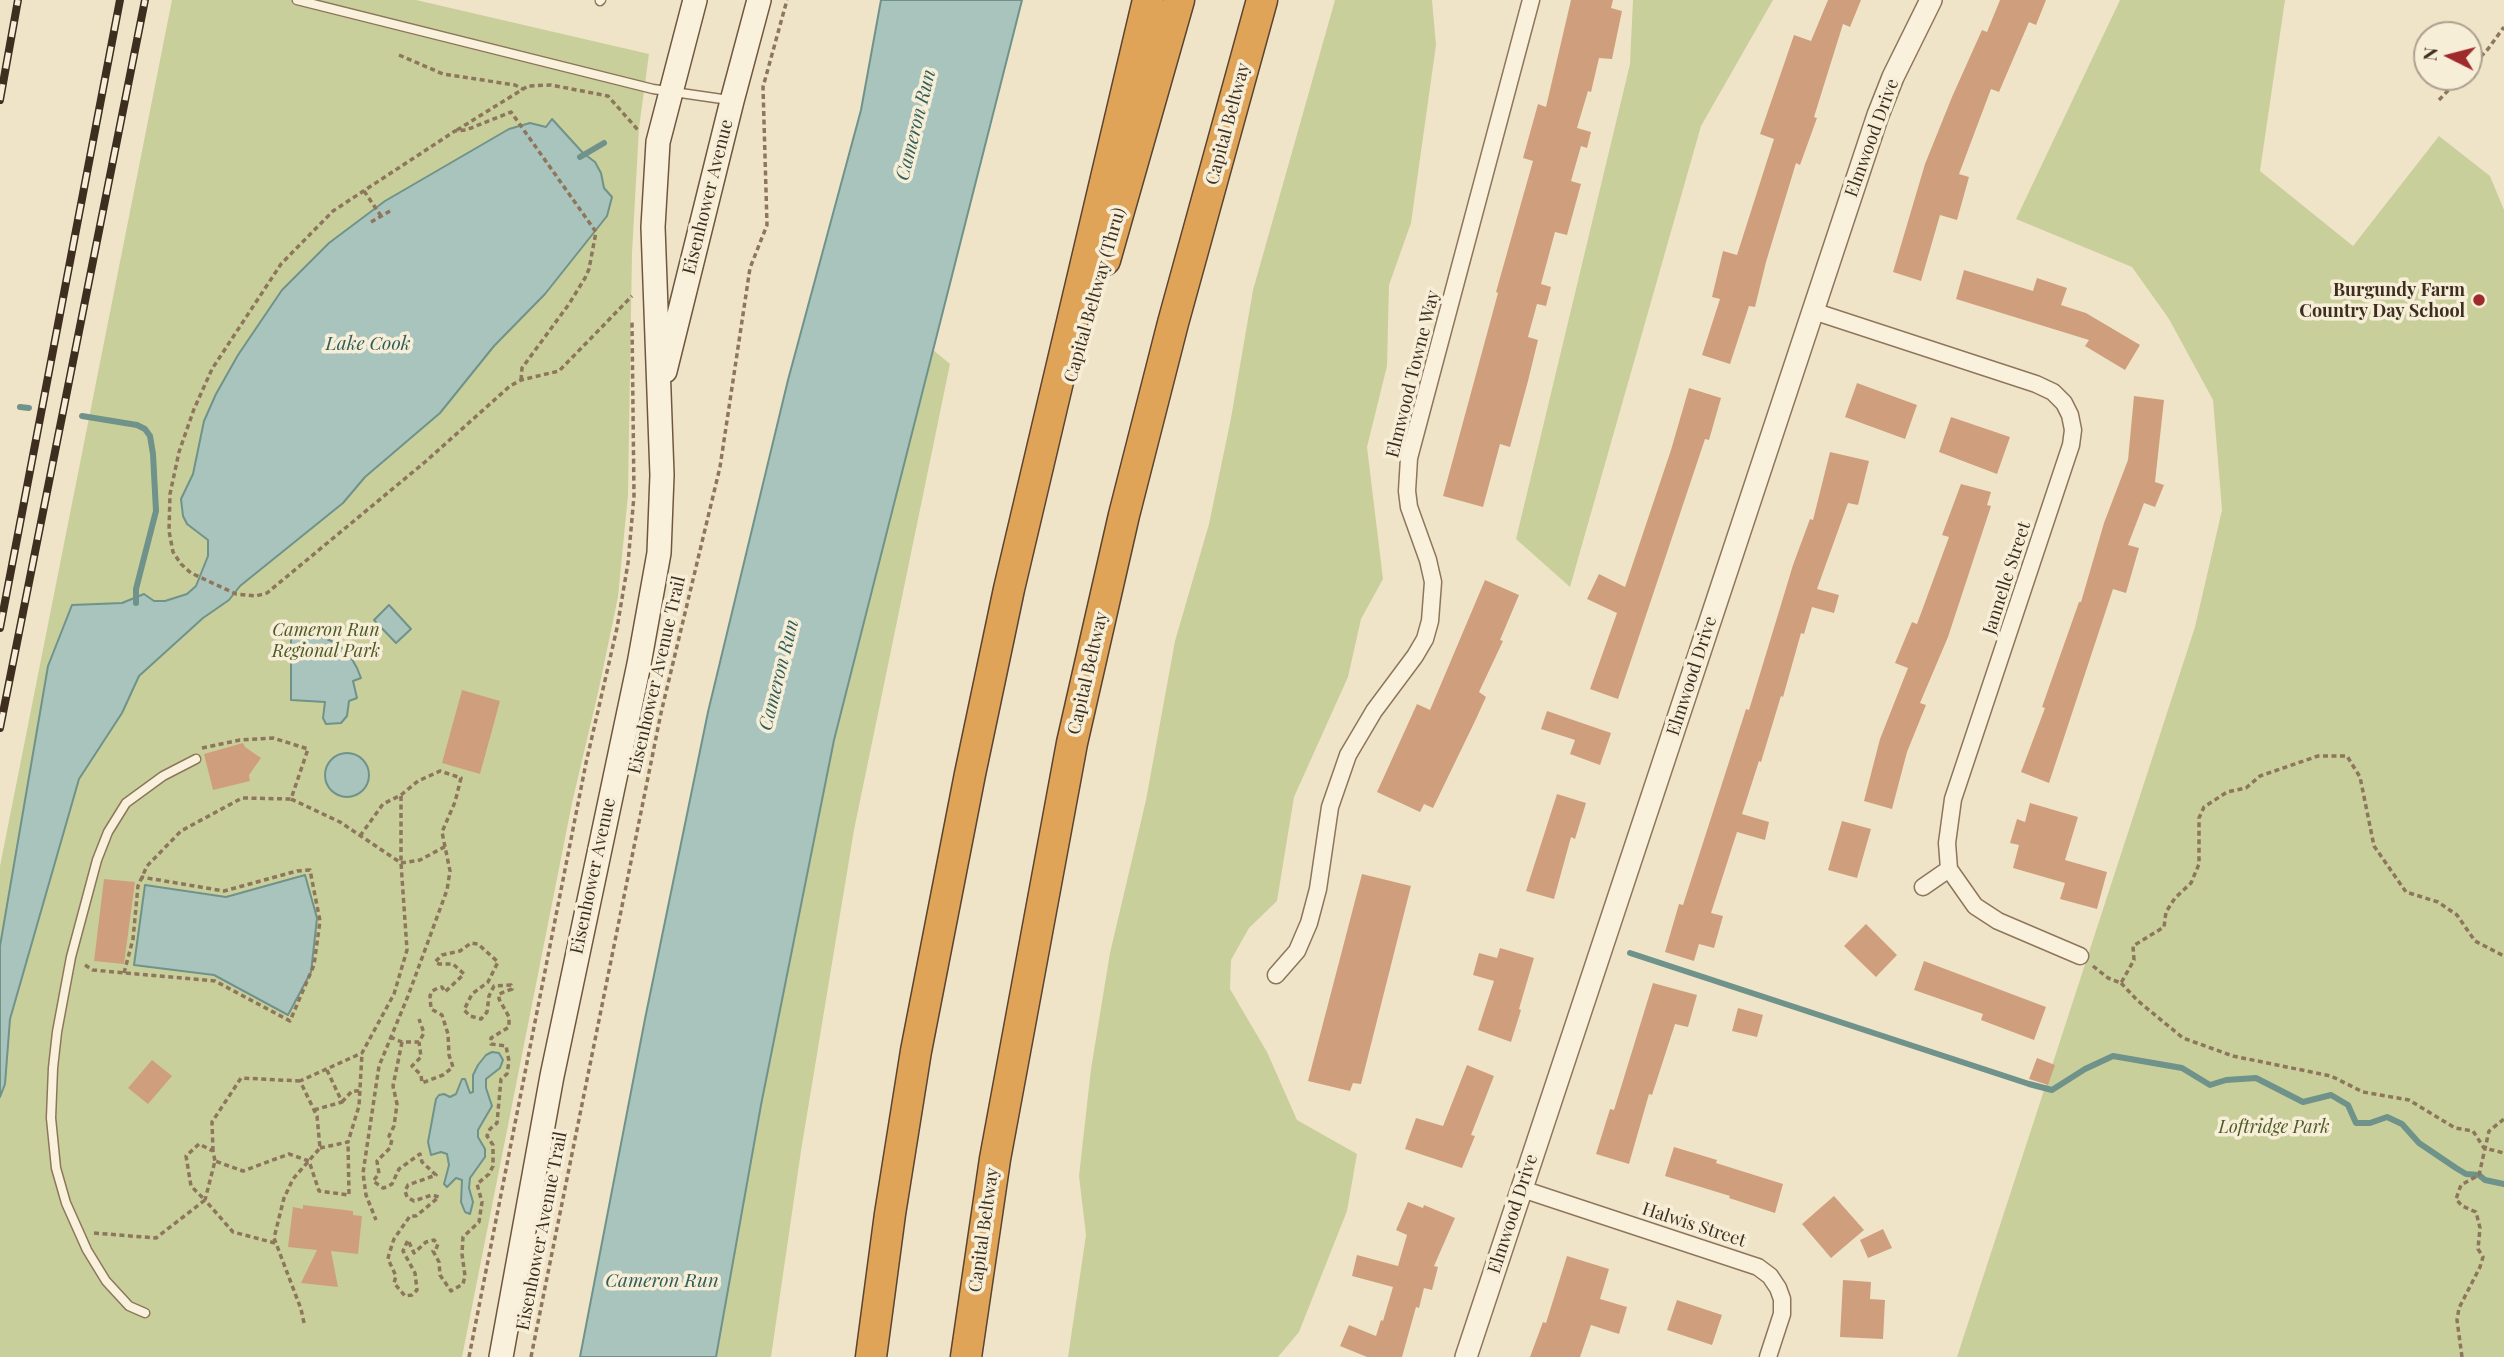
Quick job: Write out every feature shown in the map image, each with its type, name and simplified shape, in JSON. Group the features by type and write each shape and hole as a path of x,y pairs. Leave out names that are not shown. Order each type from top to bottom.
{"highway":[{"path":"871,1357 890,1214 919,1038 1009,589 1148,0"},
{"name":"Capital Beltway (Thru)","path":"1009,589 1179,0"},
{"name":"Capital Beltway","path":"966,1357 995,1159 1072,743 1124,515 1173,323 1262,0"}],"main road":[{"name":"Eisenhower Avenue","path":"501,1357 552,1076 652,602 662,510 653,227 658,142 695,0"},
{"name":"Eisenhower Avenue","path":"659,394 759,0"}],"street":[{"name":"Elmwood Towne Way","path":"1276,975 1297,951 1309,923 1318,889 1330,807 1348,755 1374,711 1415,656 1425,639 1430,621 1433,582 1409,508 1409,458 1531,0"},
{"name":"Elmwood Drive","path":"1466,1357 1878,115 1893,76 1931,0"},
{"name":"Jannelle Street","path":"1813,311 2036,384 2053,392 2064,403 2070,415 2073,430 2071,445 1954,799 1947,843 1949,869"},
{"path":"1923,887 1949,869 1975,906 1998,921 2080,956"},
{"name":"Halwis Street","path":"1522,1189 1758,1267 1770,1276 1782,1299 1782,1314 1768,1357"}],"lane":[{"path":"297,0 669,99 732,101"},
{"path":"145,1313 129,1306 106,1281 87,1250 66,1203 56,1168 51,1118 57,1032 71,957 97,860 108,832 126,803 163,776 196,759"}],"path":[{"name":"Eisenhower Avenue Trail","path":"531,1357 661,713 720,467 750,268 767,225 763,87 787,0"},
{"path":"2483,54 2504,27"},
{"path":"399,55 443,74 514,85 523,89"},
{"path":"632,308 632,296 559,371 521,380 510,386 425,462 267,593 256,596 236,594 198,577 181,564 173,552 170,494 179,452 212,369 281,264 333,211 528,86 551,85 608,96 643,136 649,108 669,99"},
{"path":"2440,100 2448,91"},
{"path":"455,131 466,130 511,112 596,232 589,269 569,304 522,368 521,380"},
{"path":"364,191 381,216"},
{"path":"371,222 390,211"},
{"path":"469,1357 628,563 634,496 632,320"},
{"path":"196,759 202,747 240,740 273,738 307,749 291,799"},
{"path":"2121,983 2134,960 2133,946 2164,927 2166,912 2175,898 2191,883 2199,864 2199,818 2204,807 2227,792 2246,788 2260,776 2318,755 2347,756 2360,777 2374,846 2406,892 2438,902 2457,915 2475,941 2504,956"},
{"path":"360,836 383,804 401,795 418,781 440,771 461,778 455,802 442,832 450,871 447,890 379,1066 363,1173 366,1195 376,1220"},
{"path":"215,1161 243,1171 289,1153 309,1161 319,1191 349,1195 348,1142 359,1106 362,1054 394,994 407,950 401,863 401,795"},
{"path":"124,974 133,939 138,886 147,866 181,831 242,798 291,799 328,816 401,863 420,860 446,846"},
{"path":"71,957 93,970 215,981 290,1021 314,965 320,921 310,870 297,871 224,891 141,877"},
{"path":"402,1042 393,1086 397,1104 390,1136 392,1139 390,1148 377,1161 379,1174 373,1181 383,1188 387,1187 392,1184 398,1169 420,1154 422,1162 436,1175 408,1185 405,1191 407,1197 414,1201 432,1195 439,1197 416,1216 410,1216 394,1239 388,1259 396,1276 394,1283 405,1296 412,1295 417,1290 415,1273 403,1251 408,1240 414,1253 426,1242 435,1240 438,1244 433,1251 439,1262 440,1275 451,1291 463,1284 463,1237 479,1222 482,1202 477,1184 489,1174 493,1166 493,1145 488,1136 490,1129 498,1123 500,1079 507,1074 509,1061 506,1046 491,1044 491,1038 509,1027 509,1017 499,994 512,989 511,985 494,986 489,996 487,1012 481,1019 470,1016 464,1010 472,994 488,982 498,962 478,944 471,943 460,951 442,955 435,962 453,964 464,974 445,992 442,987 432,990 429,996 431,1009 442,1015 453,1067 443,1075 422,1083 421,1075 412,1066 421,1057 419,1042 424,1033 418,1019"},
{"path":"2080,956 2108,978 2121,983 2138,1001 2183,1038 2233,1056 2332,1076 2363,1092 2409,1100 2455,1128 2473,1131 2484,1148 2504,1153"},
{"path":"390,1037 402,1042 419,1042"},
{"path":"79,1233 156,1238 205,1200 215,1161 212,1122 241,1078 300,1081 362,1054"},
{"path":"326,1068 342,1102"},
{"path":"300,1081 317,1116 320,1148"},
{"path":"314,1110 342,1102 352,1091 360,1091"},
{"path":"2462,1357 2457,1321 2459,1308 2483,1257 2478,1249 2480,1228 2476,1212 2462,1206 2456,1199 2461,1185 2479,1175 2489,1131 2504,1119"},
{"path":"304,1323 274,1238 284,1198 293,1179 320,1148 348,1142"},
{"path":"213,1151 199,1144 186,1156 191,1186 233,1232 276,1243"}],"green space":[{"name":"Cameron Run Regional Park","path":"172,0 416,0 649,54 639,128 632,253 628,495 618,597 572,803 462,1357 0,1357 0,866"},
{"path":"1335,0 1432,0 1436,45 1411,223 1389,285 1387,366 1367,447 1383,579 1361,619 1348,677 1294,797 1277,901 1249,928 1231,960 1230,989 1267,1052 1297,1120 1357,1154 1347,1211 1299,1332 1278,1357 1068,1357 1086,1235 1079,1176 1091,1069 1110,953 1146,800 1175,641 1209,524 1253,290"},
{"path":"1633,0 1773,0 1701,126 1570,587 1516,539 1630,64"},
{"name":"Loftridge Park","path":"2120,0 2285,0 2260,171 2353,246 2439,136 2490,176 2504,210 2504,1357 1957,1357 2195,627 2222,510 2213,400 2169,319 2132,267 2016,219"},
{"path":"932,349 950,364 854,830 801,1151 771,1357 716,1357 761,1105 834,740"}],"water":[{"name":"Cameron Run","path":"881,0 1022,0 834,740 761,1105 716,1357 580,1357 708,712 788,380 861,110"},
{"name":"Lake Cook","path":"552,119 583,153 595,162 604,188 612,197 607,216 545,294 494,346 440,413 365,477 343,503 240,586 229,600 203,618 139,676 122,713 79,779 10,1019 5,1084 0,1097 0,946 48,666 72,605 122,603 144,594 154,601 165,601 187,594 196,586 208,556 208,540 187,524 181,499 193,474 204,421 216,394 238,355 282,290 329,243 385,201 509,129 530,123 546,127"},
{"path":"389,605 411,629 396,643 374,620"},
{"path":"291,637 322,637 336,643 349,654 357,668 361,678 353,681 357,698 349,701 347,716 341,723 326,724 323,718 325,702 291,700"},
{"path":"347,753 362,760 369,775 362,790 347,797 332,790 325,775 332,760"},
{"path":"305,875 317,918 311,972 288,1015 214,975 134,965 145,885 226,897"},
{"path":"499,1053 503,1060 500,1068 486,1079 492,1106 478,1130 485,1157 470,1178 469,1188 473,1202 470,1214 465,1212 461,1202 462,1180 456,1178 447,1187 444,1184 449,1165 447,1154 441,1152 431,1155 428,1142 436,1099 439,1095 450,1097 456,1094 462,1079 465,1079 470,1093 473,1092 473,1075 486,1055"}],"building":[{"path":"1571,0 1613,0 1611,8 1622,11 1612,59 1599,58 1591,92 1588,91 1577,128 1591,132 1587,148 1581,146 1571,181 1581,184 1567,235 1555,232 1541,284 1551,287 1546,306 1537,304 1528,337 1538,340 1528,381 1510,447 1500,444 1483,507 1443,496 1533,161 1523,158 1538,104 1546,107"},
{"path":"1828,0 1861,0 1850,27 1843,24 1814,117 1817,118 1800,165 1796,163 1755,307 1749,306 1730,364 1702,355 1720,299 1712,297 1723,251 1737,255 1774,139 1760,134 1794,35 1811,41"},
{"path":"2000,0 2046,0 2036,25 2029,22 1999,92 1991,89 1959,174 1969,177 1957,220 1940,215 1921,281 1893,272 1925,164 1982,30 1987,32"},
{"path":"1964,270 2033,291 2037,278 2067,288 2061,305 2086,313 2140,345 2125,370 2085,346 2089,340 1956,299"},
{"path":"1857,383 1917,405 1905,439 1845,417"},
{"path":"1689,388 1721,398 1709,440 1705,439 1618,699 1590,689 1617,613 1587,599 1599,574 1625,587"},
{"path":"2134,396 2164,400 2155,482 2164,485 2155,507 2144,503 2128,545 2139,548 2126,593 2113,589 2049,783 2021,772 2081,602 2104,523 2128,460"},
{"path":"1951,417 2010,437 1997,474 1939,452"},
{"path":"1830,452 1869,461 1858,505 1848,503 1817,589 1839,595 1834,613 1812,607 1742,814 1769,822 1765,840 1737,832 1711,913 1723,916 1714,948 1699,944 1694,961 1665,952 1679,904 1683,905 1746,709 1749,710 1793,565 1810,519 1813,520"},
{"path":"1961,484 1991,492 1987,505 1991,506 1948,637 1920,703 1926,705 1907,752 1892,809 1864,801 1880,739 1908,668 1895,663 1912,622 1917,624 1949,537 1942,535"},
{"path":"1485,580 1519,595 1500,640 1503,641 1479,692 1486,697 1476,719 1433,808 1424,804 1420,812 1377,792 1417,704 1430,710"},
{"path":"462,690 500,701 480,774 442,763"},
{"path":"1547,711 1611,733 1600,765 1570,754 1575,740 1541,729"},
{"path":"243,743 261,758 249,775 250,781 213,790 204,754"},
{"path":"1557,794 1586,803 1575,839 1571,837 1554,899 1526,891"},
{"path":"2030,803 2078,817 2065,860 2107,872 2097,909 2060,899 2065,883 2013,868 2019,845 2010,843 2017,819 2025,822"},
{"path":"1842,821 1871,829 1857,878 1828,870"},
{"path":"1362,874 1411,886 1361,1084 1353,1083 1350,1091 1308,1081"},
{"path":"104,879 135,882 124,964 94,961"},
{"path":"1866,924 1897,955 1876,977 1844,946"},
{"path":"1500,948 1534,958 1511,1042 1478,1030 1494,981 1473,975 1479,953 1497,958"},
{"path":"1924,961 2046,1007 2034,1040 1981,1020 1983,1014 1914,990"},
{"path":"1653,983 1697,995 1688,1027 1675,1024 1652,1095 1649,1094 1629,1164 1596,1154 1610,1109 1614,1110"},
{"path":"1738,1008 1763,1015 1757,1037 1732,1031"},
{"path":"2037,1058 2055,1065 2048,1085 2029,1079"},
{"path":"152,1060 172,1076 148,1104 128,1088"},
{"path":"1467,1065 1494,1076 1471,1135 1475,1136 1462,1168 1405,1149 1416,1118 1443,1126"},
{"path":"1674,1147 1783,1184 1775,1213 1665,1176"},
{"path":"1834,1196 1864,1230 1831,1258 1802,1224"},
{"path":"1408,1202 1423,1208 1424,1205 1455,1218 1434,1266 1438,1267 1432,1290 1424,1288 1419,1308 1416,1307 1402,1357 1367,1357 1340,1346 1349,1325 1376,1336 1393,1287 1352,1276 1357,1255 1398,1266 1407,1235 1396,1230"},
{"path":"303,1205 353,1211 353,1215 362,1216 358,1254 331,1251 338,1287 301,1283 317,1250 288,1247 293,1207 303,1209"},
{"path":"1883,1229 1892,1248 1868,1258 1860,1240"},
{"path":"1567,1256 1609,1269 1600,1299 1627,1307 1619,1334 1591,1325 1580,1357 1530,1357 1543,1322 1546,1323"},
{"path":"1843,1280 1871,1282 1870,1299 1885,1300 1883,1339 1840,1337"},
{"path":"1677,1300 1722,1315 1712,1345 1667,1330"}],"waterway":[{"path":"580,157 604,143"},
{"path":"20,407 29,408"},
{"path":"82,416 137,425 145,429 150,436 156,511 136,589 136,603"},
{"path":"1630,953 2052,1090 2085,1069 2113,1056 2182,1068 2210,1085 2226,1080 2256,1078 2303,1102 2331,1095 2348,1105 2356,1123 2370,1123 2387,1117 2402,1124 2419,1143 2466,1174 2479,1175 2485,1180 2504,1184"}],"railway":[{"path":"0,100 18,0"},
{"path":"0,628 120,0"},
{"path":"0,728 145,0"}],"place":[{"name":"Burgundy Farm Country Day School","path":"2479,300"}]}
